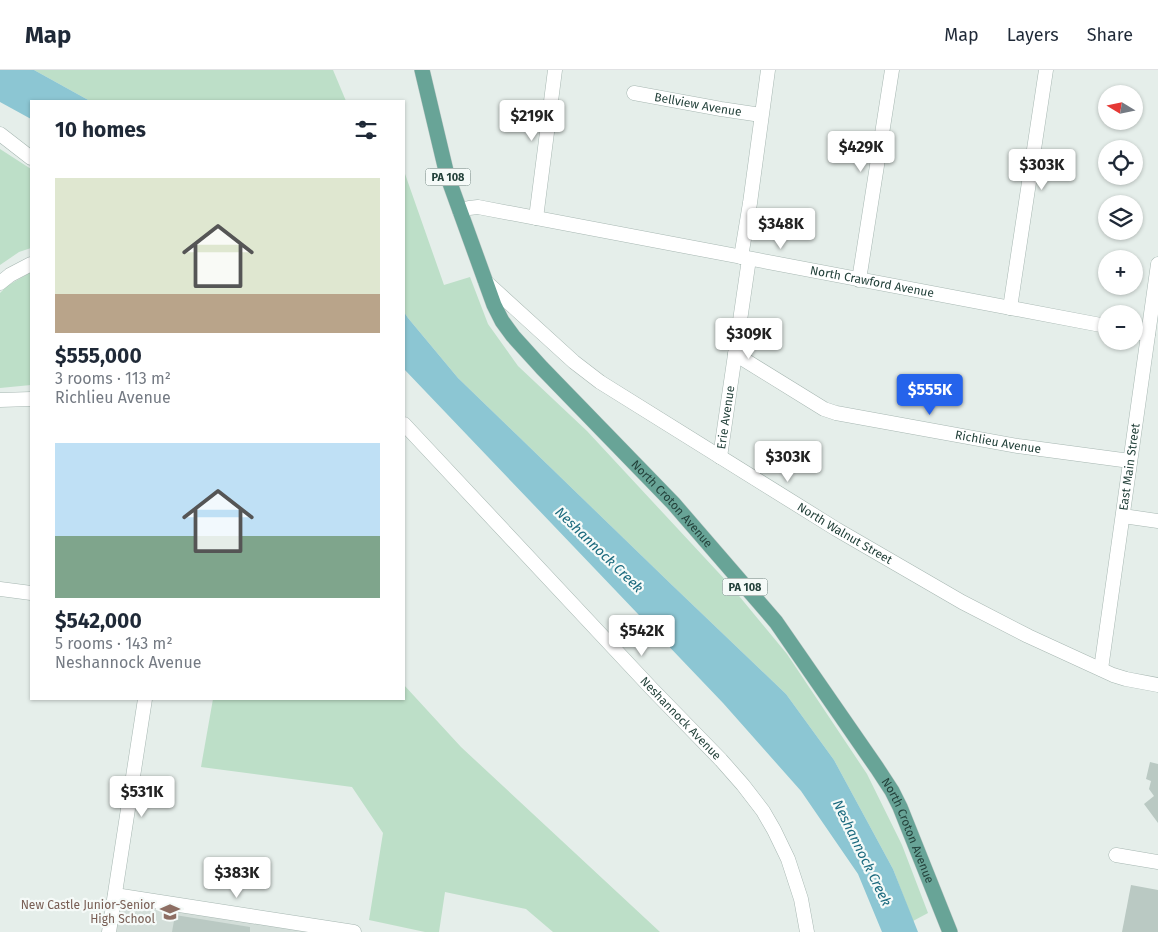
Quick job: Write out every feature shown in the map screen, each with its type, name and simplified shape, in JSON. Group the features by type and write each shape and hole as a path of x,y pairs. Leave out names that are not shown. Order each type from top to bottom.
{"main road":[{"name":"North Croton Avenue","path":"422,70 447,175 494,305 502,321 542,368 673,503 776,622 892,791 950,932"}],"street":[{"path":"536,218 555,70"},
{"name":"Erie Avenue","path":"720,457 735,354 750,203 768,70"},
{"path":"859,280 892,70"},
{"path":"1010,308 1046,70"},
{"name":"Bellview Avenue","path":"634,93 761,116"},
{"path":"0,134 30,157"},
{"name":"North Crawford Avenue","path":"460,212 478,207 1098,324"},
{"name":"East Main Street","path":"1101,670 1158,264"},
{"path":"0,283 10,275 30,265"},
{"name":"North Walnut Street","path":"485,281 590,375 836,529 974,609 1028,636 1101,670 1126,679 1158,685"},
{"name":"Richlieu Avenue","path":"735,354 824,409 836,413 1018,446 1130,461"},
{"path":"0,400 30,398"},
{"name":"Neshannock Avenue","path":"405,425 743,785 770,824 788,859 801,899 807,932"},
{"path":"1123,516 1158,521"},
{"path":"0,589 30,593"},
{"path":"110,932 146,700"},
{"path":"1116,856 1158,862"},
{"path":"115,895 354,932"}],"shaded area":[{"name":"New Castle Junior-Senior High School","path":"115,895 354,932 110,932"}],"green space":[{"path":"34,70 333,70 346,100 88,100"},
{"path":"0,149 30,168 30,248 19,252 0,265"},
{"path":"405,174 444,285 470,277 488,324 518,366 587,431 730,585 787,654 867,774 902,845 928,913 913,921 893,869 834,760 786,694 458,378 405,314"},
{"path":"30,273 30,385 0,388 0,293 7,286"},
{"path":"405,686 461,747 660,932 553,932 526,909 445,892 439,932 425,932 369,920 383,833 352,787 201,767 213,700 405,700"}],"water":[{"path":"0,70 34,70 88,100 30,100 30,118 0,102"},
{"name":"Neshannock Creek","path":"405,314 458,378 786,694 834,760 893,869 918,932 882,932 858,874 801,791 723,703 405,370"}],"building":[{"path":"1150,762 1158,764 1158,823 1144,804 1154,796 1149,789 1151,781 1146,779"},
{"path":"1131,885 1158,890 1158,932 1122,932"},
{"path":"175,915 250,927 250,932 172,932"}],"place":[{"name":"New Castle Junior-Senior High School","path":"170,912"}]}
